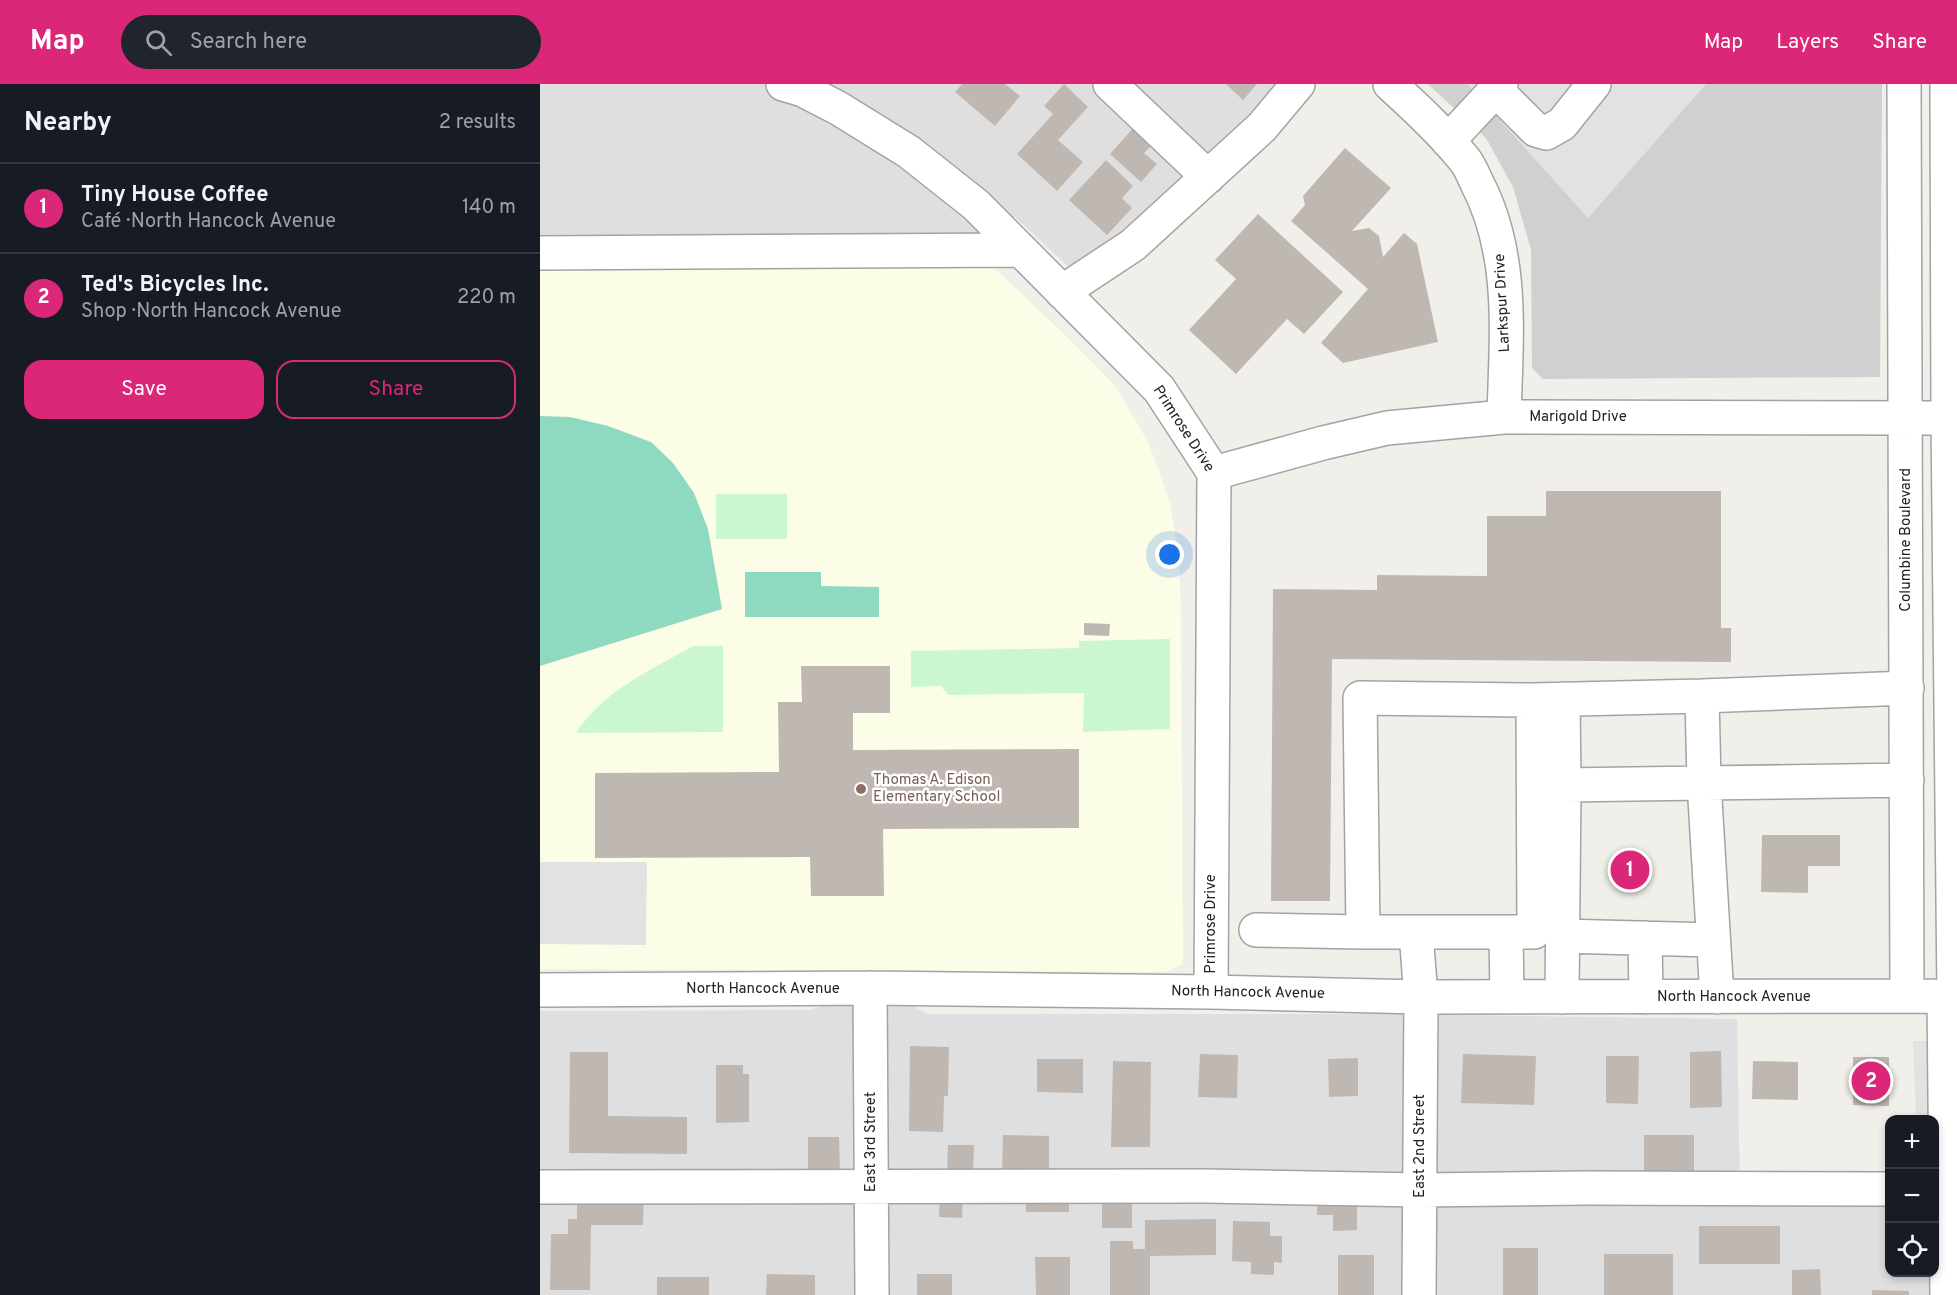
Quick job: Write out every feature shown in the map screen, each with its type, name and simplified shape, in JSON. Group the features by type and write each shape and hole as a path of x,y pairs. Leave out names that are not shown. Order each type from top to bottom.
{"street":[{"name":"Primrose Drive","path":"783,84 803,90 838,108 909,152 976,205 1159,389 1214,473 1211,992"},
{"path":"1110,84 1209,177"},
{"path":"1062,291 1133,245 1262,127 1298,84"},
{"name":"Larkspur Drive","path":"1390,84 1466,161 1489,206 1503,259 1507,318 1504,417"},
{"path":"1448,141 1498,87 1536,130 1546,133 1562,124 1594,84"},
{"name":"Columbine Boulevard","path":"1904,84 1907,996"},
{"path":"1947,84 1952,996 1940,1189 1947,1295"},
{"path":"540,253 1020,250"},
{"name":"Marigold Drive","path":"1214,473 1387,428 1504,417 1906,419 1948,417"},
{"path":"1363,932 1360,698 1548,700 1906,688"},
{"path":"1702,696 1704,783 1717,997"},
{"path":"1507,997 1534,933 1564,785 1548,700"},
{"path":"1548,700 1534,933 1562,997"},
{"path":"1564,785 1906,780"},
{"path":"1256,930 1534,933 1713,940"},
{"name":"East 2nd Street","path":"1416,933 1421,997 1419,1295"},
{"path":"1645,938 1646,997"},
{"name":"North Hancock Avenue","path":"540,990 870,988 1421,997 1952,996"},
{"name":"East 3rd Street","path":"870,988 872,1295"},
{"path":"540,1187 1206,1186 1420,1190 1885,1189"}],"shaded area":[{"path":"540,84 1281,84 1087,284 1014,216 970,246 540,246"},
{"path":"1428,84 1882,84 1880,377 1543,379 1532,368 1531,250 1513,187 1486,138"},
{"path":"1467,84 1706,84 1588,218"},
{"name":"Thomas A. Edison Elementary School","path":"986,260 1117,388 1149,444 1170,502 1179,557 1181,613 1183,964 1165,972 540,969 540,263"},
{"path":"540,862 647,862 646,945 540,944"},
{"path":"828,1003 909,1004 927,1014 1383,1014 1737,1019 1740,1195 1885,1193 1885,1277 1939,1277 1957,1295 540,1295 540,1011 811,1010"},
{"path":"1913,1041 1957,1041 1935,1115 1916,1115"}],"green space":[{"path":"540,416 570,417 608,426 651,442 673,463 694,493 708,529 722,609 540,666"},
{"path":"716,494 787,494 787,539 716,539"},
{"path":"745,572 821,572 821,586 879,587 879,617 745,617"},
{"path":"1170,639 1170,729 1083,732 1084,693 948,695 941,686 911,687 911,651 1079,648 1079,641"},
{"path":"693,646 723,646 723,732 576,733 587,718 614,693"}],"building":[{"path":"962,84 1005,84 1020,96 995,126 955,92"},
{"path":"1064,84 1088,107 1058,140 1083,162 1057,191 1017,154 1053,114 1044,106"},
{"path":"1226,84 1257,84 1243,100"},
{"path":"1135,126 1154,143 1144,153 1157,164 1141,182 1110,154"},
{"path":"1345,148 1391,188 1352,231 1369,228 1379,236 1383,257 1404,233 1417,244 1438,342 1343,363 1321,343 1368,289 1291,221 1305,205 1303,196"},
{"path":"1106,160 1133,186 1122,198 1132,208 1107,235 1069,200"},
{"path":"1258,214 1343,292 1304,334 1287,319 1236,374 1189,330 1236,279 1215,260"},
{"path":"1546,491 1721,491 1721,628 1731,628 1731,662 1332,659 1330,901 1271,901 1273,589 1377,590 1377,575 1487,576 1487,516 1546,516"},
{"path":"1084,623 1110,624 1109,636 1084,635"},
{"path":"801,666 890,666 890,713 853,713 853,750 1079,749 1079,828 883,829 884,896 811,896 810,857 595,858 595,773 779,772 778,702 802,702"},
{"path":"1762,835 1840,835 1840,866 1808,866 1808,893 1761,892"},
{"path":"910,1046 949,1047 948,1096 944,1096 943,1132 909,1131"},
{"path":"1721,1051 1722,1107 1690,1108 1690,1052"},
{"path":"570,1052 608,1052 608,1116 687,1117 687,1154 569,1153"},
{"path":"1200,1054 1238,1055 1237,1098 1198,1097"},
{"path":"1463,1054 1536,1056 1534,1105 1461,1103"},
{"path":"1606,1056 1639,1056 1638,1104 1606,1103"},
{"path":"1853,1057 1889,1057 1889,1106 1853,1105"},
{"path":"1358,1058 1358,1096 1329,1097 1328,1059"},
{"path":"1037,1059 1083,1059 1083,1093 1037,1092"},
{"path":"1113,1061 1151,1062 1150,1147 1111,1147"},
{"path":"1753,1061 1798,1062 1798,1100 1752,1099"},
{"path":"716,1065 743,1065 743,1074 749,1074 749,1122 716,1123"},
{"path":"1003,1135 1049,1136 1049,1173 1002,1173"},
{"path":"1644,1135 1694,1135 1694,1174 1644,1174"},
{"path":"808,1137 839,1137 840,1175 808,1175"},
{"path":"948,1145 974,1145 973,1175 947,1175"},
{"path":"940,1189 963,1190 962,1218 939,1217"},
{"path":"1026,1189 1069,1189 1069,1212 1026,1212"},
{"path":"577,1193 644,1194 643,1225 591,1225 590,1290 550,1290 551,1234 568,1234 568,1219 577,1219"},
{"path":"1357,1195 1357,1230 1333,1231 1333,1215 1317,1215 1317,1196"},
{"path":"1102,1196 1132,1196 1132,1228 1102,1228"},
{"path":"1216,1219 1216,1255 1150,1256 1150,1295 1110,1295 1110,1241 1133,1241 1133,1249 1145,1249 1145,1220"},
{"path":"1233,1221 1270,1222 1270,1236 1282,1236 1282,1263 1274,1262 1274,1275 1251,1274 1251,1262 1232,1261"},
{"path":"1699,1226 1780,1226 1780,1264 1699,1264"},
{"path":"1503,1248 1538,1248 1538,1295 1503,1295"},
{"path":"1604,1254 1673,1254 1673,1295 1604,1295"},
{"path":"1338,1255 1374,1255 1374,1295 1338,1295"},
{"path":"1035,1257 1070,1257 1070,1295 1036,1295"},
{"path":"1820,1269 1821,1295 1792,1295 1792,1270"},
{"path":"767,1274 815,1275 815,1295 766,1295"},
{"path":"917,1274 952,1274 952,1295 917,1295"},
{"path":"657,1277 709,1277 709,1295 657,1295"},
{"path":"1872,1290 1909,1291 1909,1295 1872,1295"}],"place":[{"name":"Thomas A. Edison Elementary School","path":"861,789"},
{"name":"Tiny House Coffee","path":"1630,870"},
{"name":"Ted's Bicycles Inc.","path":"1871,1081"}]}
